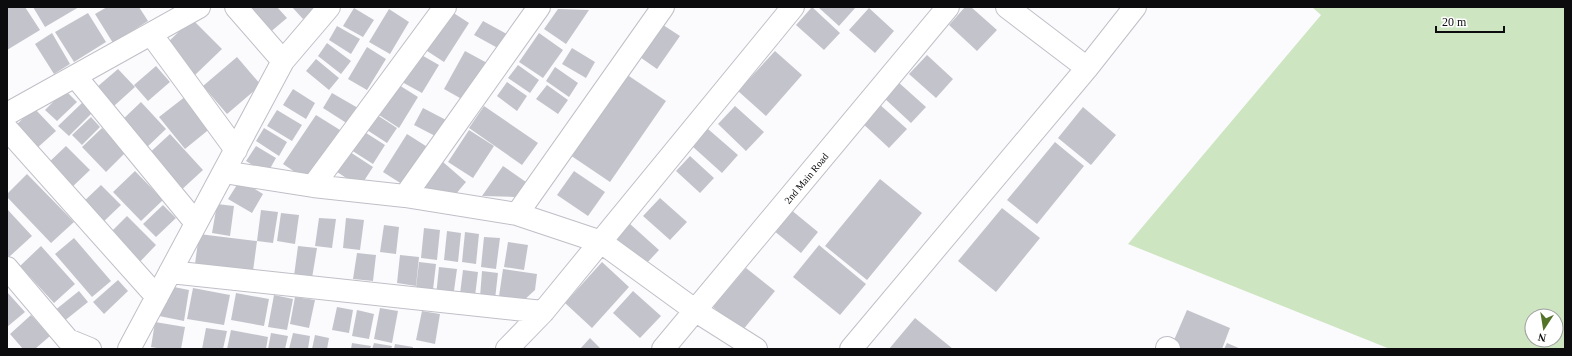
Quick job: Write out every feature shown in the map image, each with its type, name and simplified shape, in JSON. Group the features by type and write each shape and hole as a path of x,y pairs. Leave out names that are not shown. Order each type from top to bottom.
{"street":[{"path":"7,114 199,7"},
{"path":"236,7 283,61"},
{"path":"129,349 283,61 329,7"},
{"path":"313,186 445,7"},
{"path":"405,196 539,7"},
{"path":"517,214 663,7"},
{"path":"507,349 543,312 793,7"},
{"name":"2nd Main Road","path":"663,349 948,7"},
{"path":"1007,7 1087,68"},
{"path":"851,349 1087,68 1135,7"},
{"path":"151,34 236,150"},
{"path":"75,76 196,224"},
{"path":"7,129 156,297"},
{"path":"224,172 313,186 405,196 517,214 601,242 696,311 756,349"},
{"path":"7,268 61,345 90,349"},
{"path":"170,272 543,312"}],"green space":[{"path":"1312,7 1565,7 1565,349 1390,349 1128,244 1321,15"}],"building":[{"path":"7,7 25,7 40,30 7,50"},
{"path":"33,7 79,7 45,27"},
{"path":"107,7 139,7 148,21 113,43 95,14"},
{"path":"244,7 277,7 287,18 268,34"},
{"path":"292,7 316,7 303,19"},
{"path":"812,7 840,33 824,50 796,25"},
{"path":"818,7 856,7 839,26"},
{"path":"965,7 971,7 997,30 977,51 949,25"},
{"path":"354,8 374,20 363,37 343,26"},
{"path":"869,8 894,31 875,53 849,30"},
{"path":"389,9 409,22 390,54 369,42"},
{"path":"558,9 589,10 566,44 544,29"},
{"path":"449,10 469,23 444,62 424,49"},
{"path":"88,13 106,42 74,62 55,32"},
{"path":"192,19 222,49 195,75 166,44"},
{"path":"483,21 514,38 505,52 474,35"},
{"path":"660,23 680,36 657,69 637,55"},
{"path":"337,26 360,39 351,54 329,40"},
{"path":"52,33 70,64 54,74 35,44"},
{"path":"539,33 563,50 543,78 519,62"},
{"path":"327,43 351,61 341,74 318,56"},
{"path":"367,47 386,59 367,90 348,79"},
{"path":"572,48 595,62 586,78 562,64"},
{"path":"465,51 489,64 467,102 444,89"},
{"path":"775,51 802,75 766,116 738,91"},
{"path":"418,53 439,65 422,93 402,82"},
{"path":"927,55 953,79 936,98 909,74"},
{"path":"237,57 261,85 227,114 203,86"},
{"path":"316,59 339,78 329,90 306,71"},
{"path":"518,65 539,80 530,93 508,78"},
{"path":"156,66 170,82 148,101 134,85"},
{"path":"555,67 578,83 569,97 546,81"},
{"path":"118,69 135,87 114,106 97,87"},
{"path":"626,74 666,101 610,182 570,155"},
{"path":"897,81 926,107 911,123 883,97"},
{"path":"507,82 527,96 517,111 497,96"},
{"path":"399,85 418,97 399,128 379,115"},
{"path":"547,85 568,100 558,114 536,99"},
{"path":"293,89 315,103 306,119 283,105"},
{"path":"65,90 77,102 57,121 45,110"},
{"path":"332,93 358,108 348,124 323,108"},
{"path":"186,96 212,127 185,149 159,117"},
{"path":"141,102 166,129 145,149 120,122"},
{"path":"82,103 92,113 69,136 58,126"},
{"path":"878,103 907,129 889,148 861,122"},
{"path":"484,106 538,143 522,165 469,128"},
{"path":"735,106 764,132 746,151 718,124"},
{"path":"1083,107 1116,135 1091,165 1058,138"},
{"path":"34,108 56,131 36,149 14,127"},
{"path":"423,108 448,121 439,138 414,125"},
{"path":"277,110 302,125 292,141 267,126"},
{"path":"316,115 340,130 307,180 283,164"},
{"path":"377,115 397,128 387,143 367,130"},
{"path":"91,117 100,127 82,145 72,135"},
{"path":"102,128 126,152 106,172 82,147"},
{"path":"264,128 287,142 279,156 256,141"},
{"path":"708,129 738,155 722,173 692,146"},
{"path":"469,130 494,146 473,178 448,162"},
{"path":"363,131 385,145 373,164 351,150"},
{"path":"170,134 203,170 178,193 145,157"},
{"path":"407,134 429,148 405,186 383,172"},
{"path":"1055,142 1084,166 1037,224 1007,200"},
{"path":"66,146 90,170 69,190 45,166"},
{"path":"256,146 276,158 267,174 246,161"},
{"path":"347,150 373,167 360,187 334,170"},
{"path":"690,156 714,178 700,193 676,171"},
{"path":"443,162 466,182 455,195 420,188"},
{"path":"503,166 526,182 515,197 482,196"},
{"path":"135,171 163,200 141,221 113,192"},
{"path":"574,171 605,192 588,216 557,195"},
{"path":"27,174 74,222 51,243 7,197 7,194"},
{"path":"880,179 922,213 867,280 825,246"},
{"path":"240,180 263,194 252,213 228,199"},
{"path":"101,185 121,205 100,225 80,205"},
{"path":"660,198 687,222 670,240 643,216"},
{"path":"217,204 234,206 230,236 212,233"},
{"path":"163,205 176,218 156,237 143,224"},
{"path":"1002,208 1040,238 996,292 958,261"},
{"path":"7,209 32,236 9,257 7,254"},
{"path":"790,209 818,232 801,253 773,230"},
{"path":"261,210 278,212 273,243 257,241"},
{"path":"281,213 299,215 295,244 277,241"},
{"path":"127,216 156,245 134,268 105,238"},
{"path":"319,218 336,219 332,248 315,246"},
{"path":"346,218 364,220 360,250 343,248"},
{"path":"629,223 659,250 645,265 616,238"},
{"path":"384,225 399,227 396,254 380,252"},
{"path":"424,228 440,230 437,260 421,258"},
{"path":"447,231 461,233 458,262 444,260"},
{"path":"465,232 479,234 476,264 462,262"},
{"path":"199,234 257,241 253,271 195,264"},
{"path":"484,237 500,238 496,269 481,267"},
{"path":"74,238 111,281 92,297 55,254"},
{"path":"508,242 528,245 524,270 504,267"},
{"path":"819,245 866,284 840,315 793,277"},
{"path":"41,246 75,284 54,303 20,266"},
{"path":"298,246 317,248 312,278 294,276"},
{"path":"357,253 376,255 373,281 353,279"},
{"path":"400,255 419,257 416,286 397,283"},
{"path":"419,262 436,264 433,290 416,288"},
{"path":"602,262 629,287 592,328 565,303"},
{"path":"439,267 457,269 453,298 436,296"},
{"path":"746,268 775,291 742,331 713,307"},
{"path":"503,269 537,274 535,290 522,302 498,303"},
{"path":"463,270 478,272 475,296 460,294"},
{"path":"482,271 498,273 495,299 480,297"},
{"path":"118,280 128,291 104,314 93,302"},
{"path":"164,285 189,290 184,321 159,316"},
{"path":"193,288 230,295 224,325 187,319"},
{"path":"79,291 88,302 63,322 54,311"},
{"path":"633,291 661,316 640,338 613,313"},
{"path":"7,292 25,312 7,327"},
{"path":"236,293 269,299 264,326 231,320"},
{"path":"274,295 293,299 287,330 268,327"},
{"path":"295,297 315,300 309,328 290,324"},
{"path":"337,307 353,310 349,333 332,330"},
{"path":"380,308 398,311 392,343 374,339"},
{"path":"357,310 374,314 369,339 352,336"},
{"path":"1187,310 1230,328 1222,349 1174,349 1171,347"},
{"path":"422,311 440,314 435,344 416,340"},
{"path":"31,315 50,336 35,349 23,349 10,334"},
{"path":"915,318 953,349 889,349"},
{"path":"155,322 185,327 181,349 151,347"},
{"path":"206,328 227,331 223,349 202,349"},
{"path":"231,330 268,337 266,349 227,349"},
{"path":"271,333 288,336 285,349 268,349"},
{"path":"293,333 310,336 308,349 289,349"},
{"path":"315,335 329,338 327,349 312,349"},
{"path":"590,338 601,349 580,349"},
{"path":"352,343 371,346 370,349 351,349"},
{"path":"374,343 392,346 391,349 372,349"},
{"path":"1227,343 1241,349 1224,349"},
{"path":"395,344 413,347 413,349 394,349"}]}
